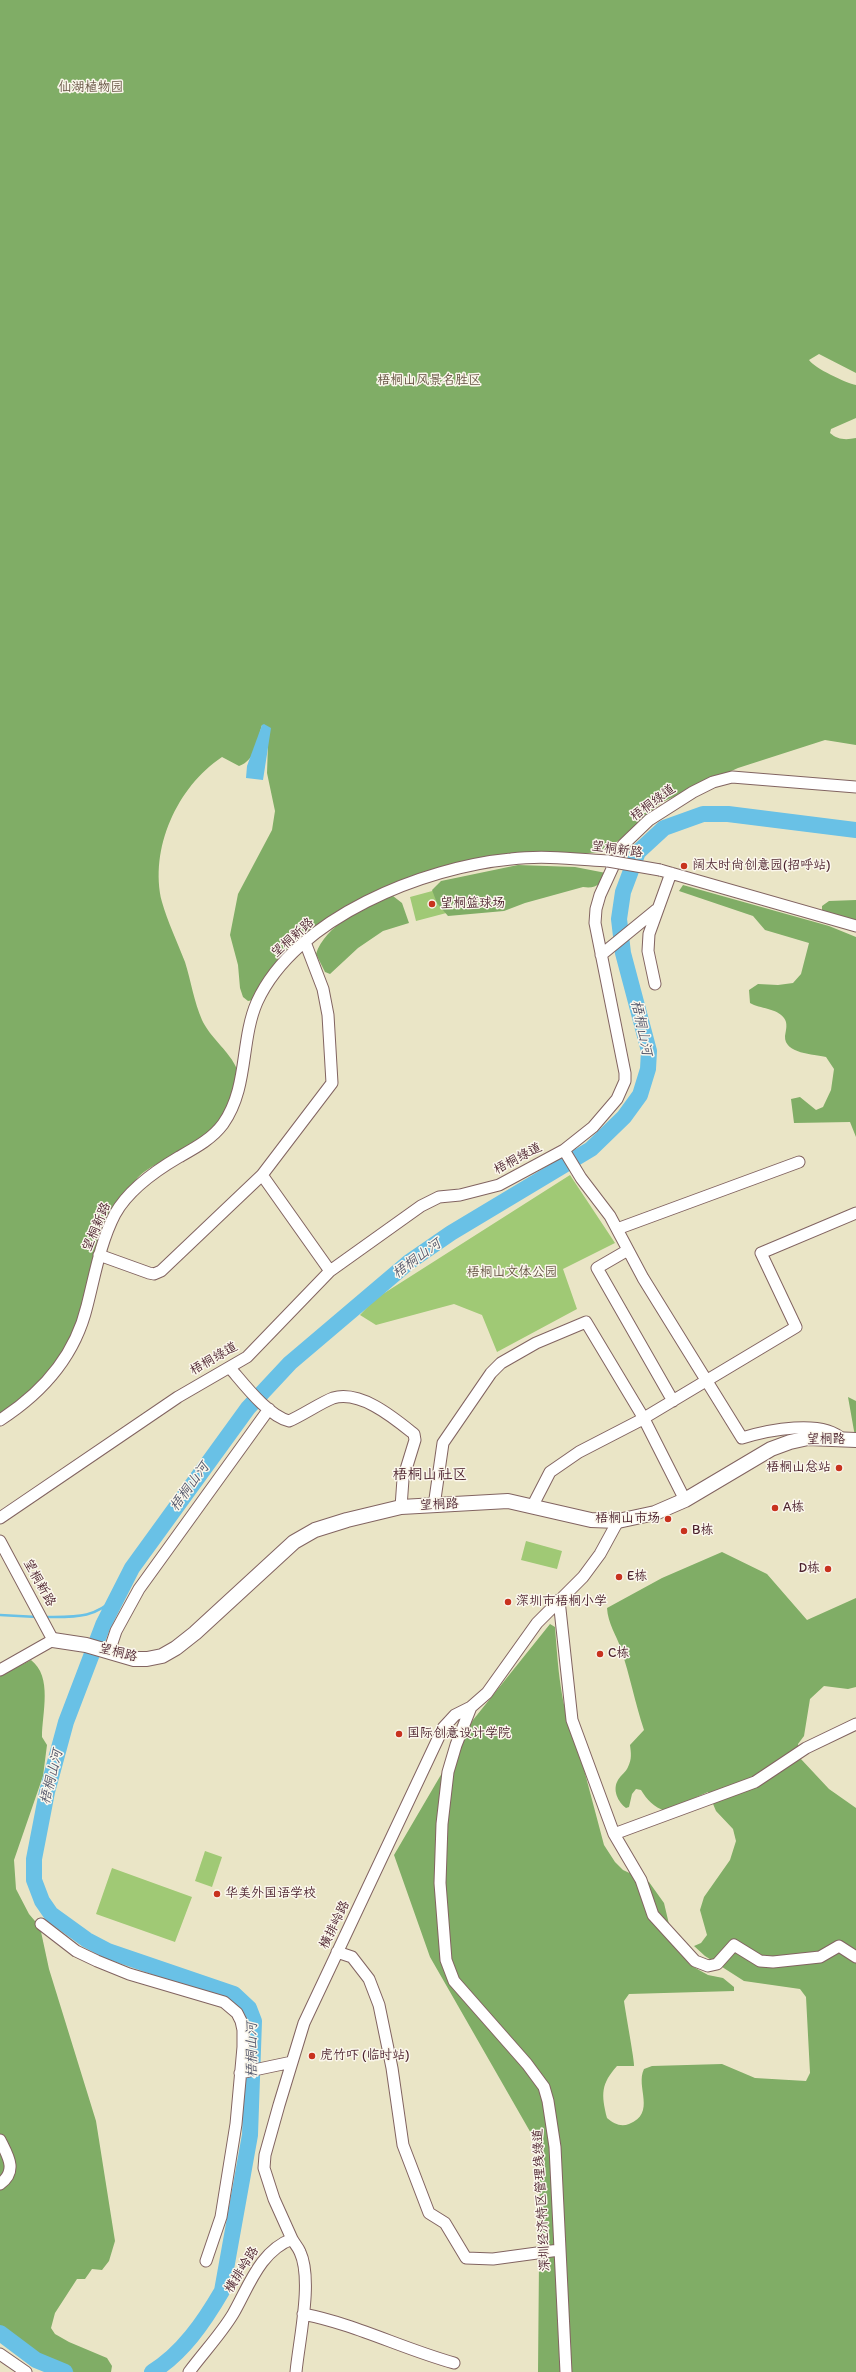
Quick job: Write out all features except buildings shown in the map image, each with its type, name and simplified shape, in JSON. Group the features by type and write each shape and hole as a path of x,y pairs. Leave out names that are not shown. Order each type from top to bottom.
{"main road":[{"name":"望桐路","path":"51,1635 134,1659 147,1659 162,1656 176,1648 195,1633 294,1542 315,1530 401,1507 508,1501 533,1505 591,1520 618,1521 656,1513 686,1500 777,1447 808,1438 849,1440"}],"street":[{"name":"梧桐绿道","path":"0,1518 178,1397 247,1357 330,1271 421,1206 439,1197 460,1195 499,1185 566,1153 594,1128 617,1099 625,1081 625,1073 605,952 595,922 596,909 600,895 623,845 649,820 706,785 732,777 856,787"},
{"name":"望桐新路","path":"0,1420 18,1408 44,1385 61,1364 80,1327 100,1255 115,1215 136,1188 149,1176 212,1136 222,1126 230,1112 242,1081 250,1025 257,1003 266,986 285,961 305,942 360,905 394,888 437,873 511,858 566,858 608,861 665,871 856,926"},
{"path":"655,984 648,951 649,934 652,914 665,871"},
{"path":"605,952 652,914"},
{"path":"100,1255 149,1273 154,1274 161,1271 262,1176 332,1083 328,1015 324,989 305,942"},
{"path":"566,1153 581,1178 610,1216 643,1278 742,1438 770,1430 814,1429 836,1433 849,1440"},
{"path":"617,1229 799,1162"},
{"path":"262,1176 330,1271"},
{"path":"533,1505 550,1472 579,1452 673,1402 796,1327 761,1253 856,1213"},
{"path":"628,1250 597,1268 673,1402"},
{"path":"434,1506 443,1443 491,1373 501,1363 536,1343 586,1322 643,1419 686,1500"},
{"path":"230,1368 248,1389 281,1419 289,1421 332,1398 347,1397 372,1404 388,1413 414,1434 415,1440 404,1479 401,1507"},
{"path":"109,1652 116,1631 139,1589 267,1407"},
{"name":"横排岭路","path":"189,2372 233,2314 243,2292 269,2253 281,2243 292,2239 274,2199 264,2168 265,2155 292,2062 304,2023 377,1871 443,1728 455,1715 471,1707 487,1693 523,1639 559,1600 583,1577 596,1560 618,1521"},
{"name":"望桐新路","path":"0,1541 51,1635"},
{"path":"559,1600 572,1720 614,1834 641,1880 653,1915 695,1961 708,1966 717,1964 734,1945 760,1961 773,1962 820,1957 839,1946 856,1957"},
{"path":"0,1670 51,1635"},
{"name":"深圳经济特区管理线绿道","path":"471,1707 456,1745 448,1772 442,1824 440,1883 446,1960 454,1981 544,2086 555,2147 566,2372"},
{"path":"614,1834 755,1782 806,1748 856,1724"},
{"path":"41,1924 76,1951 97,1961 129,1974 224,2002 231,2007 239,2017 244,2030 236,2124 221,2217 206,2261"},
{"path":"337,1952 352,1957 369,1979 379,2005 392,2068 403,2145 429,2213 445,2223 466,2258 493,2259 559,2250"},
{"path":"240,2073 292,2062"},
{"path":"0,2140 11,2167 8,2176 0,2184"},
{"path":"292,2239 301,2252 305,2271 306,2295 296,2372"},
{"path":"303,2314 327,2318 415,2352 454,2363"},
{"path":"0,2354 26,2372"}],"green space":[{"name":"梧桐山风景名胜区","path":"0,0 856,0 856,373 819,354 809,360 817,367 831,375 856,385 856,418 831,429 830,433 842,439 856,438 856,745 825,740 738,768 660,803 631,833 600,852 490,856 374,892 299,943 253,1000 248,1001 243,997 240,988 238,965 230,935 238,894 272,830 275,811 267,773 268,744 262,725 255,749 245,763 239,766 222,757 206,770 192,785 180,802 170,821 163,841 160,861 159,882 162,902 185,962 199,1013 208,1030 236,1066 239,1076 239,1088 235,1101 214,1134 195,1146 160,1162 144,1172 128,1189 77,1327 49,1376 0,1414"},
{"path":"518,865 575,867 606,873 603,880 598,885 583,887 525,903 504,911 448,916 437,903 432,890 441,881"},
{"path":"683,885 829,926 856,937 856,1137 850,1122 794,1123 791,1099 800,1097 816,1110 823,1107 831,1090 834,1069 826,1057 794,1050 786,1042 786,1022 784,1018 773,1010 750,1003 749,990 758,984 778,985 793,983 801,974 809,943 765,930 753,916 679,891"},
{"name":"望桐篮球场","path":"447,887 454,911 416,921 410,897"},
{"path":"393,896 402,903 409,923 383,931 358,948 330,974 325,972 316,954 328,934 337,925 359,910 370,904"},
{"path":"856,900 856,924 822,914 822,906 829,901"},
{"name":"梧桐山文体公园","path":"570,1175 615,1243 563,1269 577,1309 497,1352 482,1315 454,1304 376,1325 360,1315 375,1299"},
{"path":"848,1397 856,1401 856,1442"},
{"path":"526,1541 562,1551 557,1569 521,1560"},
{"path":"722,1552 767,1574 807,1620 856,1598 856,1687 848,1689 824,1686 810,1699 804,1736 798,1744 800,1758 829,1789 856,1808 856,2372 538,2372 540,2149 430,1957 394,1855 473,1720 550,1624 555,1627 563,1701 571,1730 577,1743 604,1845 615,1862 623,1870 649,1882 664,1903 673,1941 690,1965 708,1975 723,1978 734,1987 734,1991 629,1994 624,2001 634,2066 617,2066 608,2078 605,2084 603,2096 607,2118 620,2125 629,2124 637,2119 642,2113 644,2107 642,2076 644,2069 652,2066 722,2064 755,2078 806,2081 810,2073 806,1997 800,1989 744,1981 705,1956 694,1946 701,1943 707,1935 700,1910 704,1897 730,1860 736,1841 733,1829 716,1811 708,1792 665,1811 651,1803 641,1790 636,1789 632,1794 629,1807 626,1808 618,1799 616,1792 616,1784 627,1769 630,1761 630,1745 644,1730 624,1659 611,1624 607,1608 662,1578"},
{"path":"31,1660 38,1667 44,1686 45,1696 42,1737 47,1745 43,1776 14,1860 16,1889 29,1914 40,1927 49,1969 96,2121 115,2241 109,2261 102,2270 92,2269 85,2279 77,2279 55,2313 51,2328 55,2334 69,2342 107,2358 112,2366 111,2372 74,2372 65,2370 45,2361 25,2348 0,2328 0,1676"},
{"path":"205,1851 222,1857 212,1887 195,1881"},
{"path":"112,1868 192,1897 175,1942 96,1914"}],"water":[{"path":"264,724 271,728 263,780 246,778 247,766 262,725"}],"waterway":[{"name":"梧桐山河","path":"152,2372 163,2365 183,2347 200,2326 222,2291 250,2135 254,2021 249,2008 234,1994 108,1951 87,1940 51,1914 42,1901 34,1880 34,1859 47,1792 66,1722 103,1625 132,1568 248,1408 290,1363 409,1262 451,1233 591,1149 624,1117 640,1095 648,1069 649,1051 623,953 619,919 623,892 638,852 664,828 703,814 728,814 856,830"},
{"path":"44,1617 66,1617 92,1613 109,1604 118,1596"},
{"path":"0,1615 37,1617"},
{"name":"梧桐山河","path":"0,2333 36,2360 65,2372"}],"place":[{"name":"阔太时尚创意园(招呼站)","path":"684,866"},
{"name":"望桐篮球场","path":"432,904"},
{"name":"梧桐山总站","path":"839,1468"},
{"name":"A栋","path":"775,1508"},
{"name":"梧桐山市场","path":"668,1519"},
{"name":"B栋","path":"684,1531"},
{"name":"D栋","path":"828,1569"},
{"name":"E栋","path":"619,1577"},
{"name":"深圳市梧桐小学","path":"508,1602"},
{"name":"C栋","path":"600,1654"},
{"name":"国际创意设计学院","path":"399,1734"},
{"name":"华美外国语学校","path":"217,1894"},
{"name":"虎竹吓 (临时站)","path":"312,2056"}],"district":[{"name":"梧桐山社区","path":"430,1475"}],"park label":[{"name":"仙湖植物园","path":"91,88"}]}
